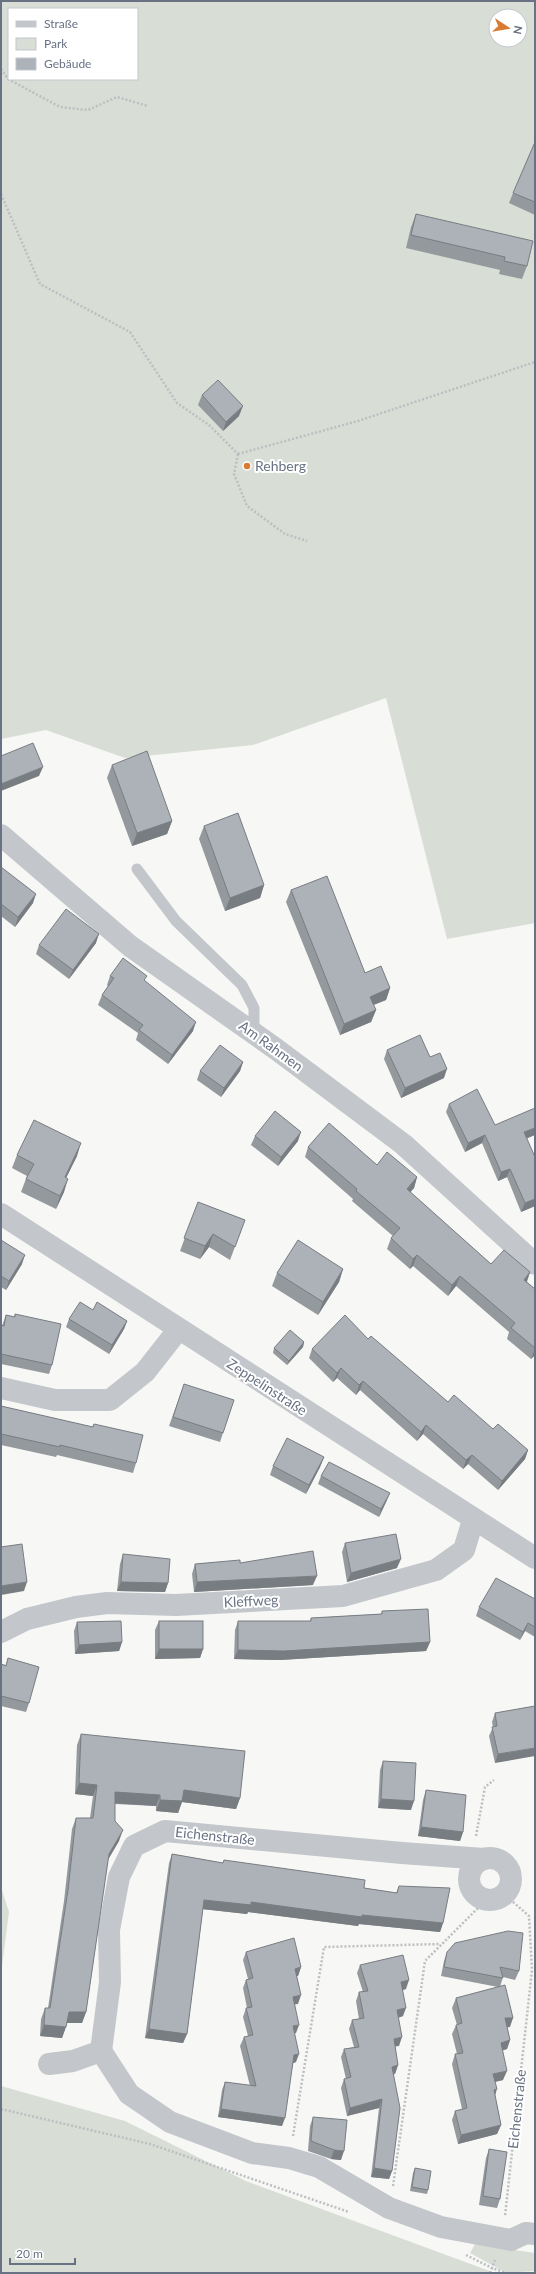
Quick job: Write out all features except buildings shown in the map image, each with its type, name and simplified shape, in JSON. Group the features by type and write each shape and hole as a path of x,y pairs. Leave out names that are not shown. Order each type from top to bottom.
{"street":[{"name":"Am Rahmen","path":"1,835 130,946 254,1034 403,1144 535,1264"},
{"name":"Zeppelinstraße","path":"1,1214 178,1330 473,1520 535,1558"},
{"path":"1,1388 56,1400 110,1400 145,1372 178,1330"},
{"name":"Kleffweg","path":"1,1632 27,1619 76,1607 107,1603 176,1605 343,1596 436,1570 464,1550 473,1520"},
{"name":"Eichenstraße","path":"101,2050 110,1982 109,1930 119,1877 134,1846 165,1831 402,1853 480,1849 497,1859 508,1868 510,1882 495,1897"},
{"path":"480,1849 476,1863 471,1869 469,1882 474,1893 495,1897"},
{"path":"49,2064 73,2061 101,2050 130,2094 170,2122 252,2153 289,2158 319,2167 389,2208 442,2227 512,2240 526,2234 535,2234"}],"lane":[{"path":"137,869 176,921 242,985 254,1008 254,1034"}],"path":[{"path":"1,70 8,79"},
{"path":"10,80 60,107 88,110 117,97 148,106"},
{"path":"1,194 40,284 130,332 177,404 208,425 238,454"},
{"path":"238,454 358,421 535,362"},
{"path":"238,454 234,474 247,506 285,534 307,541"},
{"path":"480,1849 486,1787 494,1780"},
{"path":"389,2208 425,1961 440,1944 495,1897"},
{"name":"Eichenstraße","path":"490,2273 503,2239 532,1970 529,1916 495,1897"},
{"path":"289,2158 324,1947 440,1944"},
{"path":"1,2109 150,2144 354,2214"},
{"path":"465,2255 506,2273"}],"green space":[{"path":"1,1 535,1 535,923 447,939 386,698 253,745 125,758 46,730 1,739"},
{"path":"1,1887 9,1912 1,1974"},
{"path":"1,2086 125,2121 246,2181 495,2273 1,2273"},
{"path":"475,2244 535,2253 535,2271 506,2273 470,2253"}],"place":[{"name":"Rehberg","path":"247,466"}]}
